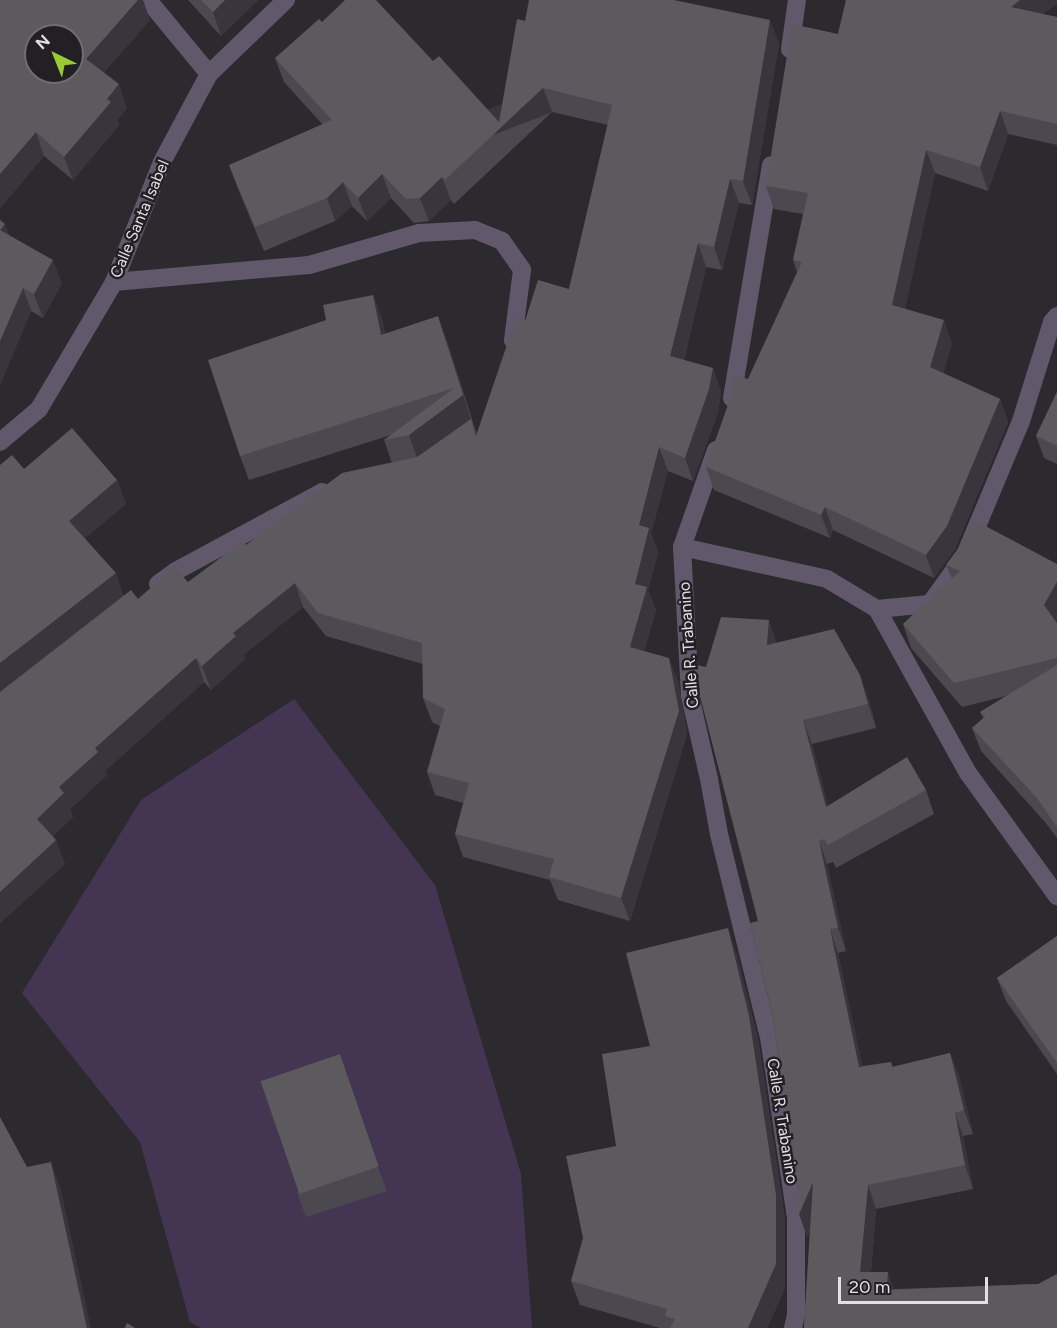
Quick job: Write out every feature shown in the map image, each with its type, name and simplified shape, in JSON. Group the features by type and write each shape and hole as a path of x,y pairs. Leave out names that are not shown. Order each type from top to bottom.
{"street":[{"path":"148,0 209,74"},
{"name":"Calle Santa Isabel","path":"0,442 39,409 114,282 162,162 209,74 286,0"},
{"path":"787,70 797,0"},
{"path":"729,415 774,150"},
{"path":"114,282 309,265 419,232 475,230 502,241 522,270 513,340 505,362"},
{"path":"877,609 930,604 965,555 1021,421 1052,322 1057,316"},
{"name":"Calle R. Trabanino","path":"721,437 682,547 690,696 718,834 769,1037 796,1218 796,1315 793,1328"},
{"path":"140,599 176,571 324,492 335,489"},
{"path":"682,547 827,579 877,609 968,773 1057,896"}],"shaded area":[{"path":"294,699 435,885 521,1174 532,1328 201,1328 190,1322 140,1142 22,993 141,800"}],"building":[{"path":"0,0 138,0 86,59 119,84 107,99 111,102 64,157 36,132 0,174"},
{"path":"201,0 225,0 213,12"},
{"path":"345,0 376,0 433,61 439,56 499,122 517,19 525,21 529,0 674,0 770,20 743,181 730,179 714,247 698,243 670,356 713,368 709,389 685,458 659,447 639,525 649,528 635,584 647,587 630,647 669,658 679,711 621,898 549,877 554,859 455,834 469,783 427,772 445,709 423,698 422,643 318,613 295,583 233,633 236,636 202,666 196,658 95,748 98,752 59,787 64,793 37,819 56,840 0,892 0,692 131,590 138,599 174,567 188,582 243,541 246,545 342,473 417,457 471,419 476,436 516,318 525,321 538,280 569,289 612,105 543,88 445,180 442,177 420,198 406,199 382,174 358,198 343,182 327,198 255,227 229,165 332,120 275,58 319,19 322,22"},
{"path":"846,0 1020,0 1011,7 1057,17 1057,124 1000,111 980,167 926,150 892,305 944,320 930,367 1000,399 947,526 926,555 825,507 821,515 706,467 731,396 735,375 748,379 802,262 793,260 808,193 766,186 792,24 838,34"},
{"path":"0,220 5,224 0,230"},
{"path":"0,230 53,260 34,294 23,288 0,341"},
{"path":"373,295 381,335 438,316 463,395 409,435 384,440 454,388 240,456 208,360 326,320 323,305"},
{"path":"1057,392 1057,446 1036,436"},
{"path":"72,428 117,480 69,521 116,573 0,663 0,465 12,455 24,469"},
{"path":"974,520 1057,564 1057,582 1044,605 1057,623 1057,658 954,683 903,624 926,602 930,603 932,596 960,571 946,565 966,538"},
{"path":"721,617 769,620 767,645 834,629 860,675 868,704 803,720 826,807 907,757 926,790 828,845 824,839 819,841 838,928 830,929 859,1067 891,1062 892,1067 950,1053 964,1110 955,1113 965,1165 868,1185 860,1272 888,1272 887,1290 1038,1284 1057,1274 1057,1328 804,1328 813,1182 799,1214 799,1193 772,1012 750,923 758,921 692,664 706,667"},
{"path":"1057,665 1057,827 1037,798 972,728 985,717 980,712"},
{"path":"728,928 749,1016 776,1195 776,1264 748,1328 670,1328 675,1319 665,1316 667,1309 571,1281 583,1238 566,1156 616,1146 602,1054 650,1046 626,953"},
{"path":"1057,936 1057,1063 997,978"},
{"path":"340,1054 379,1167 299,1194 261,1081"},
{"path":"0,1117 27,1167 51,1162 87,1328 0,1328"},
{"path":"127,1323 135,1328 125,1328"}]}
